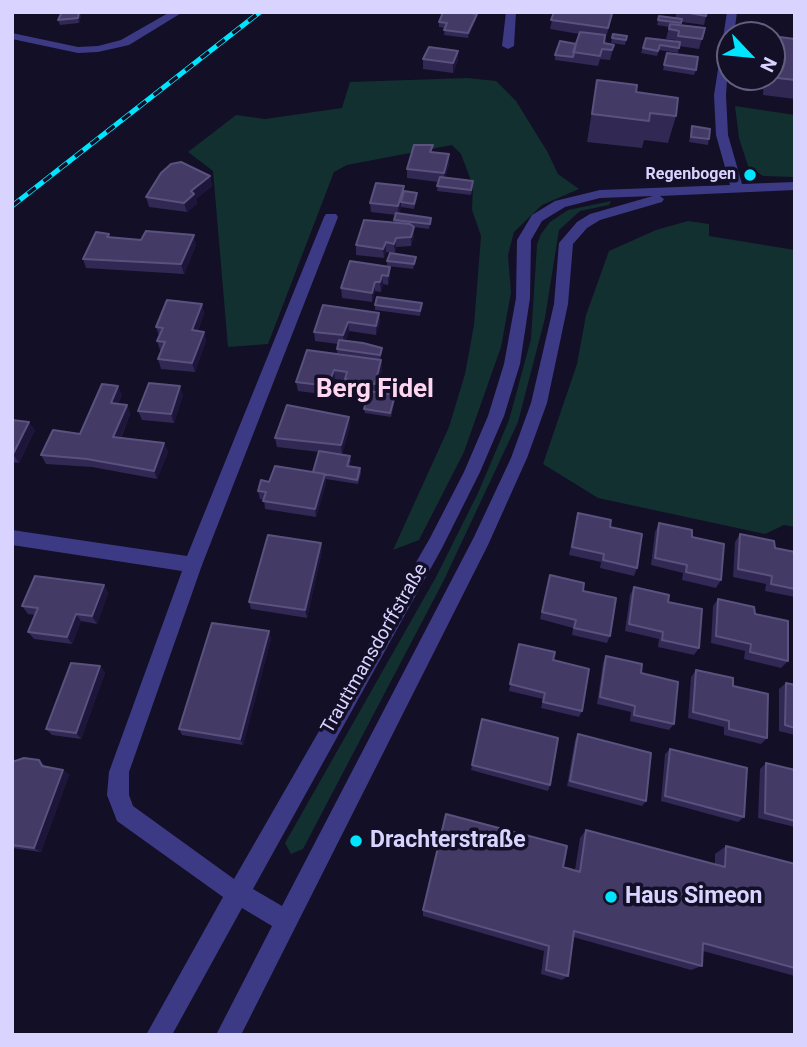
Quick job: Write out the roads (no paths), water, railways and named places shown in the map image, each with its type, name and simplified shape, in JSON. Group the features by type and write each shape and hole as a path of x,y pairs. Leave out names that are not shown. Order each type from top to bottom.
{"street":[{"path":"12,36 78,50 98,49 125,43 178,12"},
{"path":"508,47 511,12"},
{"path":"732,12 720,95 722,135 737,188"},
{"path":"228,1035 482,540 519,458 539,403 561,304 566,243 582,225 595,217 684,192 795,186"},
{"name":"Trauttmansdorffstraße","path":"158,1035 436,543 472,472 496,416 512,364 523,298 524,240 537,218 568,201 600,194 684,192"},
{"path":"286,921 236,893 125,813 118,795 119,772 193,565 331,217"},
{"path":"12,537 193,565"}],"railway":[{"path":"12,206 260,12"}],"place":[{"name":"Regenbogen","path":"750,175"},
{"name":"Drachterstraße","path":"356,841"},
{"name":"Haus Simeon","path":"611,897"}],"district":[{"name":"Berg Fidel","path":"375,390"}]}
